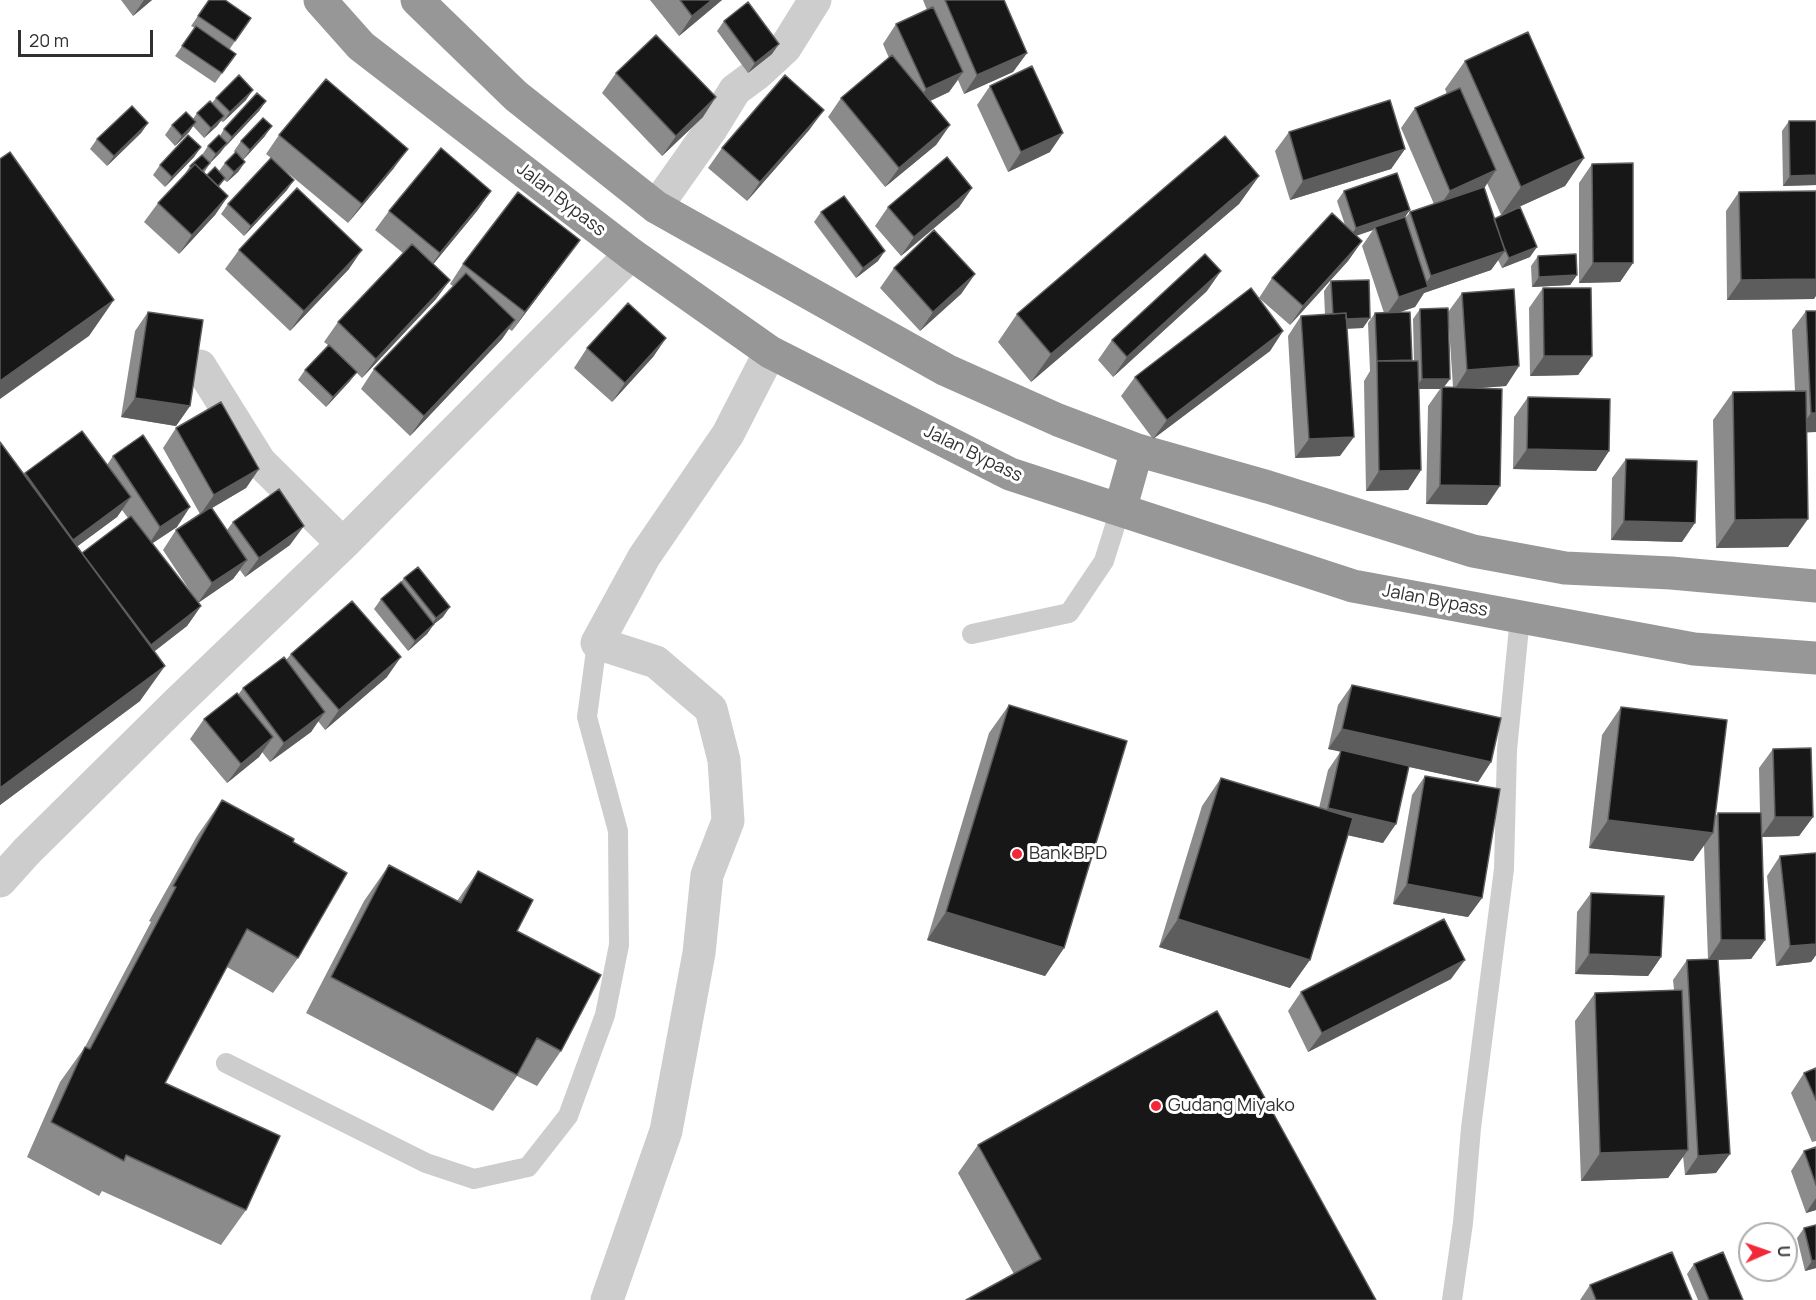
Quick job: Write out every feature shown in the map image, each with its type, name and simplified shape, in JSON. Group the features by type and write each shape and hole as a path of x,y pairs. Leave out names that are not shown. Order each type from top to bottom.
{"highway":[{"name":"Jalan Bypass","path":"320,0 361,46 631,254 770,352 1010,474 1353,586 1694,649 1816,658"},
{"path":"417,0 516,96 656,207 946,370 1058,420 1137,450 1473,551 1564,568 1671,573 1816,585"},
{"path":"1120,510 1137,450"}],"street":[{"path":"656,207 711,129 735,90 785,48 815,0"},
{"path":"0,881 27,851 153,727 343,544 631,254"},
{"path":"607,1300 666,1131 699,953 707,875 728,821 724,760 711,709 656,662 597,643 644,557 728,434 770,352"},
{"path":"200,366 260,462 343,544"}],"lane":[{"path":"972,634 1069,613 1104,561 1120,510"},
{"path":"1452,1300 1504,869 1507,750 1520,617"},
{"path":"226,1063 426,1163 474,1179 528,1167 568,1116 605,1015 619,945 618,831 587,717 597,643"}],"building":[{"path":"209,0 225,0 251,18 235,41 198,16"},
{"path":"680,0 712,0 692,16"},
{"path":"945,0 1004,0 1027,53 977,75"},
{"path":"748,2 779,44 755,63 724,21"},
{"path":"933,7 963,72 926,89 896,24"},
{"path":"196,26 236,54 222,73 182,46"},
{"path":"1528,32 1584,158 1521,187 1465,61"},
{"path":"656,35 716,97 676,136 616,73"},
{"path":"892,55 950,125 899,168 841,98"},
{"path":"1032,66 1063,133 1021,152 990,86"},
{"path":"239,75 253,90 230,112 216,98"},
{"path":"785,75 824,110 760,182 722,148"},
{"path":"326,79 408,149 362,204 279,135"},
{"path":"1460,88 1496,170 1450,191 1415,108"},
{"path":"257,93 266,101 232,137 224,129"},
{"path":"1390,100 1405,149 1303,181 1289,132"},
{"path":"210,101 224,116 211,128 197,113"},
{"path":"132,106 148,123 114,156 97,139"},
{"path":"186,112 196,122 182,136 172,125"},
{"path":"263,118 272,126 250,150 241,141"},
{"path":"1789,121 1816,121 1816,175 1790,176"},
{"path":"188,135 201,147 172,177 160,165"},
{"path":"219,135 227,143 216,154 208,146"},
{"path":"1225,136 1259,176 1051,354 1017,314"},
{"path":"441,148 491,191 440,253 389,211"},
{"path":"10,152 114,300 0,381 0,159"},
{"path":"236,152 245,162 234,172 225,163"},
{"path":"202,155 210,163 202,171 195,164 191,168 190,166"},
{"path":"947,157 972,188 914,237 888,207"},
{"path":"271,158 294,180 251,226 228,204"},
{"path":"1633,163 1633,263 1593,263 1592,164"},
{"path":"195,164 228,196 192,235 158,203"},
{"path":"215,167 225,178 218,186 207,175"},
{"path":"1397,173 1410,210 1356,228 1344,191"},
{"path":"1484,187 1505,251 1431,276 1410,212"},
{"path":"297,188 362,250 304,311 239,250"},
{"path":"1816,191 1816,279 1741,280 1739,192"},
{"path":"518,192 580,240 525,312 463,264"},
{"path":"844,196 885,251 863,268 821,212"},
{"path":"1520,207 1537,247 1509,258 1494,219"},
{"path":"1332,213 1362,241 1303,306 1272,278"},
{"path":"1405,217 1428,287 1399,297 1375,227"},
{"path":"934,230 975,274 933,312 894,268"},
{"path":"412,244 450,280 376,359 338,322"},
{"path":"1205,254 1221,271 1127,357 1112,340"},
{"path":"1576,254 1577,275 1539,277 1538,256"},
{"path":"466,273 515,320 424,416 374,369"},
{"path":"1369,280 1370,318 1346,319 1346,313 1333,314 1331,281"},
{"path":"1251,288 1283,331 1167,420 1135,377"},
{"path":"1543,288 1591,288 1592,356 1544,356"},
{"path":"1514,289 1519,366 1467,370 1462,293"},
{"path":"628,303 666,338 625,383 587,348"},
{"path":"1448,308 1450,379 1422,379 1420,309"},
{"path":"1806,311 1816,311 1816,413 1811,413"},
{"path":"148,312 203,320 190,406 135,398"},
{"path":"1410,312 1412,360 1377,361 1375,313"},
{"path":"1346,313 1354,437 1309,439 1301,316"},
{"path":"329,345 357,372 333,397 305,370"},
{"path":"1377,361 1418,361 1421,470 1379,471"},
{"path":"1442,387 1502,389 1500,486 1440,485"},
{"path":"1806,391 1808,519 1735,520 1733,392"},
{"path":"1528,397 1610,399 1609,451 1527,449"},
{"path":"221,402 259,469 214,495 176,428"},
{"path":"82,431 131,497 73,540 25,473"},
{"path":"143,435 190,507 160,527 113,456"},
{"path":"0,442 165,666 0,788"},
{"path":"1626,459 1697,461 1695,523 1624,521"},
{"path":"279,489 304,526 259,558 233,522"},
{"path":"211,507 247,560 212,583 176,530"},
{"path":"131,516 201,606 151,645 82,553"},
{"path":"418,567 450,607 436,618 404,578"},
{"path":"401,582 434,624 415,641 381,599"},
{"path":"352,601 401,657 339,710 291,654"},
{"path":"284,657 325,712 284,743 243,688"},
{"path":"1352,685 1501,718 1491,762 1342,729"},
{"path":"237,693 273,737 241,764 204,719"},
{"name":"Bank BPD","path":"1009,705 1127,741 1064,948 946,912"},
{"path":"1621,707 1727,720 1713,833 1608,820"},
{"path":"1811,748 1813,817 1775,817 1773,749"},
{"path":"1341,750 1409,766 1396,824 1328,808"},
{"path":"1425,776 1500,789 1482,898 1407,884"},
{"path":"1221,778 1353,818 1310,960 1178,919"},
{"path":"222,800 294,839 293,842 347,873 298,958 247,929 165,1083 280,1136 246,1210 126,1155 124,1161 51,1122 85,1047 90,1049 176,887 173,886"},
{"path":"1718,813 1761,813 1765,940 1721,940"},
{"path":"1816,853 1816,944 1790,946 1780,856"},
{"path":"389,865 461,903 478,871 533,900 517,931 601,975 561,1051 537,1038 517,1075 331,977"},
{"path":"1591,893 1664,896 1661,957 1589,954"},
{"path":"1444,919 1465,960 1322,1033 1301,992"},
{"path":"1718,959 1730,1154 1698,1156 1687,960"},
{"path":"1682,990 1688,1150 1600,1153 1595,993"},
{"name":"Gudang Miyako","path":"1217,1011 1376,1300 966,1300 1041,1259 978,1145"},
{"path":"1816,1068 1816,1100 1804,1073"},
{"path":"1816,1147 1816,1185 1804,1151"},
{"path":"1816,1225 1816,1260 1812,1261 1804,1228"},
{"path":"1672,1252 1692,1300 1596,1300 1590,1285"},
{"path":"1723,1252 1743,1300 1709,1300 1694,1264"}],"place":[{"name":"Bank BPD","path":"1017,854"},
{"name":"Gudang Miyako","path":"1156,1106"}]}
